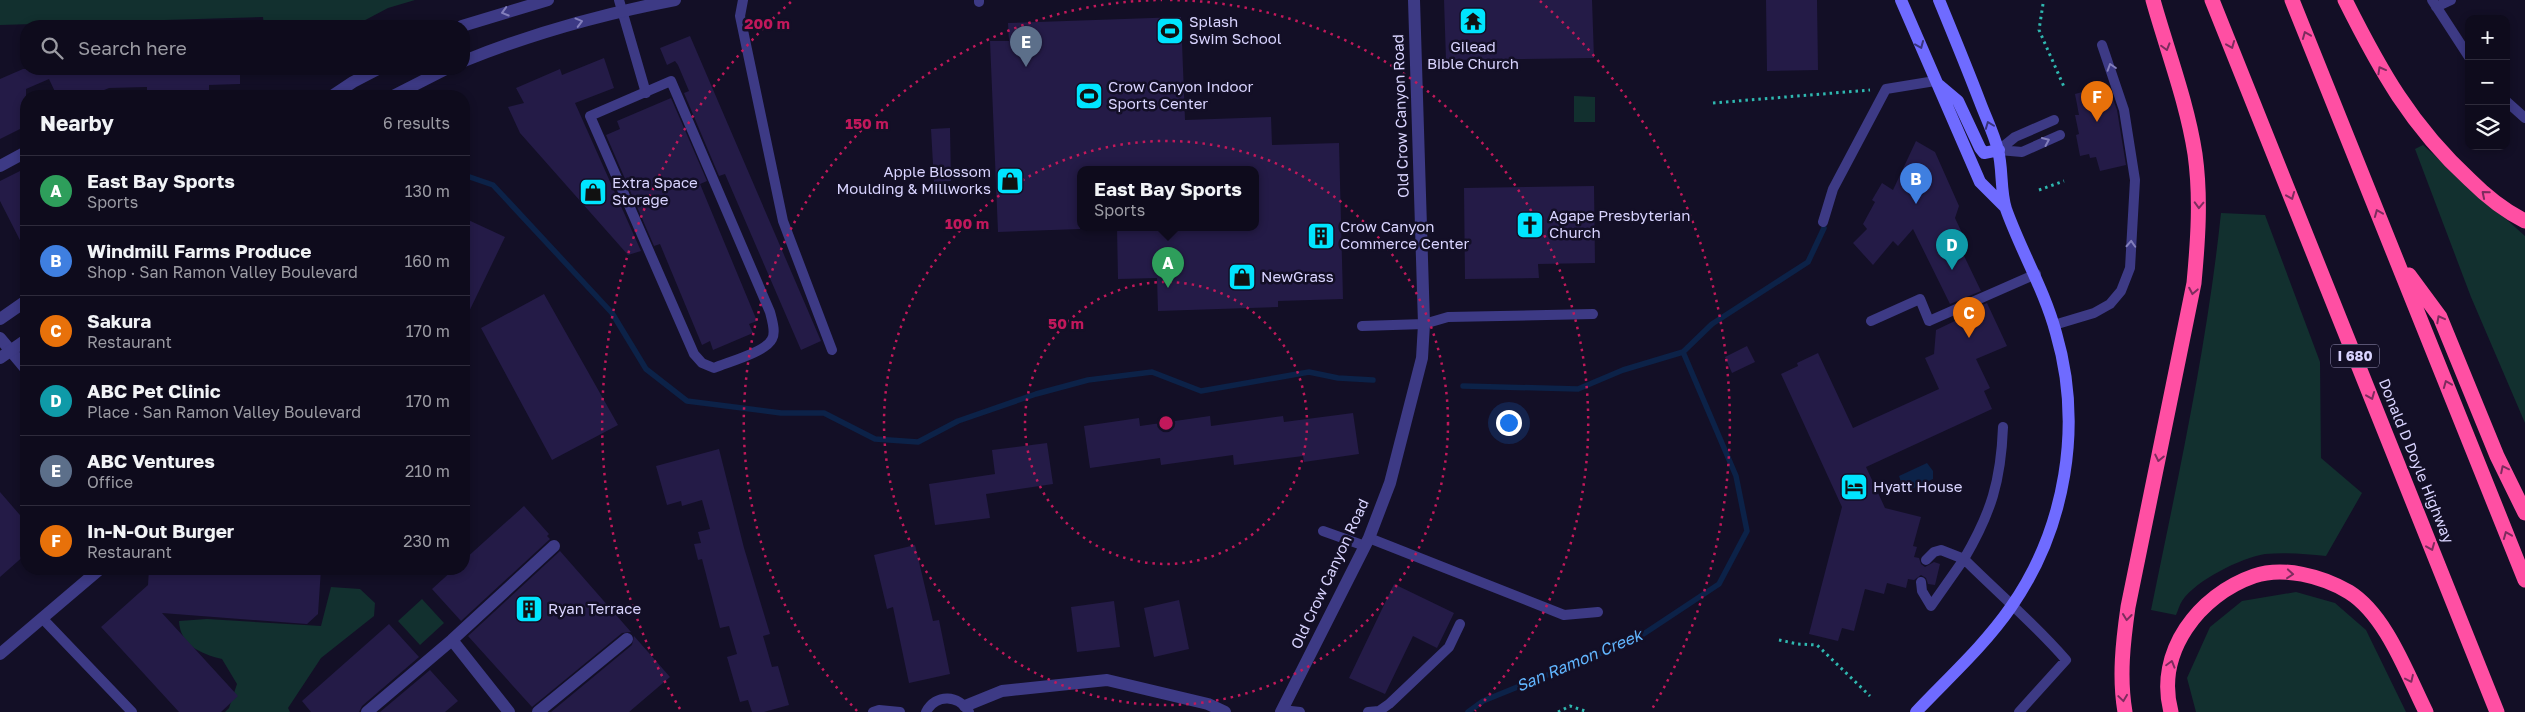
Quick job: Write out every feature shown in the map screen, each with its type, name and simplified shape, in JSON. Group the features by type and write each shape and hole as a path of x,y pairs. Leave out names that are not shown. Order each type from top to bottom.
{"highway":[{"path":"2125,712 2122,693 2122,649 2128,607 2194,283 2198,243 2199,195 2195,153 2153,0"},
{"name":"Donald D Doyle Highway","path":"2212,0 2497,712"},
{"path":"2292,0 2525,580"},
{"path":"2345,0 2386,80 2407,112 2430,140 2487,196 2525,221"},
{"path":"2397,258 2440,317 2497,456 2525,512"},
{"path":"2170,712 2169,673 2178,642 2199,610 2225,589 2255,576 2288,572 2319,579 2350,592 2372,613 2394,646 2426,712"}],"main road":[{"path":"1900,0 1980,182 2006,207"},
{"path":"1916,712 1985,640 2012,606 2047,539 2060,499 2067,458 2069,416 2065,374 2054,325 2036,274 2006,207 1998,150 1939,0"},
{"path":"1935,81 1958,101 1984,153 1998,150"}],"street":[{"path":"470,24 548,0"},
{"path":"470,60 537,33 620,6 675,0"},
{"name":"Old Crow Canyon Road","path":"1282,711 1367,542 1390,484 1422,358 1424,324 1414,0"},
{"path":"341,90 366,75"},
{"path":"405,90 434,75"},
{"path":"0,166 20,155"},
{"path":"0,319 20,306"},
{"path":"0,338 4,354 20,365"},
{"path":"4,354 20,344"},
{"path":"367,712 452,640 554,546"},
{"path":"0,654 93,575"},
{"path":"538,712 627,639"},
{"path":"452,640 509,712"},
{"path":"967,709 1002,691 1106,680 1208,704 1225,712"}],"lane":[{"path":"743,0 740,16 783,221 832,350"},
{"path":"2451,0 2434,4 2465,51"},
{"path":"620,6 646,93"},
{"path":"2054,325 2094,313 2110,304 2121,291 2130,268 2135,180 2124,110 2102,45"},
{"path":"671,81 770,312 773,339 764,348 714,368 702,363 694,354 590,116 646,93 671,81"},
{"path":"1823,222 1833,189 1886,89 1935,81"},
{"path":"2510,105 2525,118"},
{"path":"1998,150 2015,137 2054,120"},
{"path":"1998,150 2022,152 2060,136"},
{"path":"1871,321 1920,299 1929,321 2036,274"},
{"path":"1362,326 1424,324 1448,317 1593,314"},
{"path":"1921,582 1922,590 1932,606 1964,559 1982,528 1995,496 2003,427"},
{"path":"1323,531 1367,542 1564,615 1598,612"},
{"path":"1926,560 1934,552 1941,550 1964,559 2012,606 2039,629 2066,660 2019,712"},
{"path":"42,618 132,712"},
{"path":"1368,712 1379,711 1390,704 1449,648 1460,624"},
{"path":"926,712 933,703 946,698 960,701 967,709"},
{"path":"873,712 879,710 900,712"},
{"path":"1282,711 1300,712"}],"path":[{"path":"2043,4 2040,30 2065,90"},
{"path":"1713,103 1886,89"},
{"path":"2039,190 2064,180"},
{"path":"1779,640 1817,645 1870,696"},
{"path":"1558,712 1570,706 1588,712"}],"green space":[{"path":"0,0 415,0 388,8 365,20 263,20 263,17 164,20 20,20 20,24 0,25"},
{"path":"1574,96 1595,97 1595,122 1574,122"},
{"path":"2423,145 2525,236 2525,423 2471,297 2415,149"},
{"path":"2221,213 2265,215 2320,362 2321,458 2362,493 2326,556 2273,553 2244,560 2220,571 2198,585 2182,601 2176,615 2151,610 2200,363"},
{"path":"331,587 360,589 375,603 374,616 321,658 288,708 290,712 225,712 229,708 237,684 222,659 199,651 188,642 180,629 179,621 207,619 321,626"},
{"path":"2296,592 2335,603 2366,630 2406,712 2196,712 2187,678 2210,627 2242,601"},
{"path":"422,599 444,623 420,645 398,621"}],"water":[{"path":"1927,463 1933,471 1933,479 1907,491 1902,485 1899,476"}],"building":[{"path":"1444,0 1592,0 1594,58 1446,60"},
{"path":"1766,0 1817,0 1818,70 1767,71"},
{"path":"1181,17 1185,120 1271,117 1272,145 1339,143 1343,299 1278,301 1278,307 1158,311 1157,278 1118,279 1117,231 1259,231 1259,166 1077,166 1077,229 998,232 990,41 1009,41 1008,23"},
{"path":"690,36 821,341 801,350 725,174 719,176 684,93 689,91 678,65 675,61 667,65 660,48"},
{"name":"Extra Space Storage","path":"604,58 614,88 575,103 641,251 628,255 520,133 508,107 524,103 516,88 560,69 562,75"},
{"path":"20,70 20,75 240,75 240,84 209,85 209,90 147,90 147,87 109,88 104,90 54,90 49,79 26,90 20,90 20,129 0,139 0,79"},
{"path":"2100,83 2101,89 2109,88 2117,110 2126,165 2100,171 2096,157 2090,158 2089,154 2080,156 2076,135 2079,134 2075,115 2079,115 2075,94 2086,91 2085,86"},
{"path":"671,98 707,181 700,184 757,321 749,324 753,333 713,350 710,341 702,345 660,244 654,246 606,135 620,129 617,121"},
{"path":"950,128 951,181 934,182 931,129"},
{"path":"1916,141 1935,152 1959,206 1955,218 1962,233 1953,233 1981,291 1950,304 1913,229 1898,246 1893,241 1873,265 1853,243 1867,229 1863,224 1875,202 1872,200 1882,183 1893,190"},
{"path":"20,171 20,240 0,201 0,181"},
{"name":"Agape Presbyterian Church","path":"1594,186 1595,263 1538,264 1539,278 1465,279 1464,188"},
{"path":"470,221 505,237 470,310"},
{"path":"544,294 618,425 552,460 481,328"},
{"name":"Hyatt House","path":"1987,303 2007,346 1976,359 1990,388 1984,391 1992,409 1866,467 1885,508 1921,517 1913,546 1917,547 1914,557 1919,558 1921,564 1925,567 1934,562 1940,564 1935,585 1928,584 1926,578 1921,575 1914,580 1908,579 1906,588 1887,583 1884,594 1865,589 1854,631 1842,628 1838,641 1809,634 1842,507 1781,374 1798,366 1797,363 1818,353 1853,428 1939,389 1925,358 1934,354 1936,330 1957,320 1956,317"},
{"path":"1747,346 1755,362 1732,373 1725,357"},
{"path":"1353,413 1359,454 1304,462 1303,456 1234,465 1233,455 1161,465 1160,458 1090,468 1084,426 1139,418 1140,426 1210,416 1211,426 1283,416 1284,422"},
{"path":"1047,443 1053,484 986,494 990,518 935,525 929,484 995,474 992,450"},
{"path":"719,449 744,548 770,634 763,636 772,667 778,666 789,705 764,712 752,712 748,700 740,702 727,657 737,654 729,626 720,628 702,559 698,560 694,544 701,543 698,532 710,529 702,500 682,506 681,501 667,505 656,466"},
{"path":"0,492 20,515 20,559 0,577"},
{"path":"524,506 549,534 547,536 550,539 461,621 432,589 447,575 470,575 470,555"},
{"path":"915,545 933,621 939,620 950,674 909,683 893,607 887,609 874,555"},
{"path":"560,551 631,632 622,633 532,707 468,636"},
{"path":"149,575 321,575 318,614 307,624 162,613 238,696 221,712 179,712 101,627 148,585"},
{"path":"1394,584 1454,613 1437,648 1413,636 1385,694 1349,678"},
{"path":"1179,600 1189,649 1154,657 1144,608"},
{"path":"1114,601 1120,647 1077,652 1071,607"},
{"path":"389,624 419,657 362,706 359,712 311,712 302,701"},
{"name":"Ryan Terrace","path":"634,636 670,677 629,712 551,712 632,645"},
{"path":"430,670 458,701 445,712 380,712"}],"waterway":[{"path":"470,177 493,185 612,313 646,369 687,401 781,413 824,413 875,439 918,442 958,421 1036,394 1088,380 1152,372 1201,391 1309,372 1338,378 1373,380"},
{"name":"San Ramon Creek","path":"1468,712 1483,701 1636,639 1719,584 1747,531 1736,476 1683,352 1712,324 1808,262 1824,228"},
{"path":"1463,386 1578,389 1623,370 1683,352"}],"place":[{"name":"Gilead Bible Church","path":"1473,21"},
{"name":"Splash Swim School","path":"1170,31"},
{"name":"ABC Ventures","path":"1026,67"},
{"name":"Crow Canyon Indoor Sports Center","path":"1089,96"},
{"name":"In-N-Out Burger","path":"2097,122"},
{"name":"Apple Blossom Moulding & Millworks","path":"1010,181"},
{"name":"Extra Space Storage","path":"593,192"},
{"name":"Windmill Farms Produce","path":"1916,204"},
{"name":"Agape Presbyterian Church","path":"1530,225"},
{"name":"Crow Canyon Commerce Center","path":"1321,236"},
{"name":"ABC Pet Clinic","path":"1952,270"},
{"name":"NewGrass","path":"1242,277"},
{"name":"East Bay Sports","path":"1168,288"},
{"name":"Sakura","path":"1969,338"},
{"name":"Hyatt House","path":"1854,487"},
{"name":"Ryan Terrace","path":"529,609"}]}
